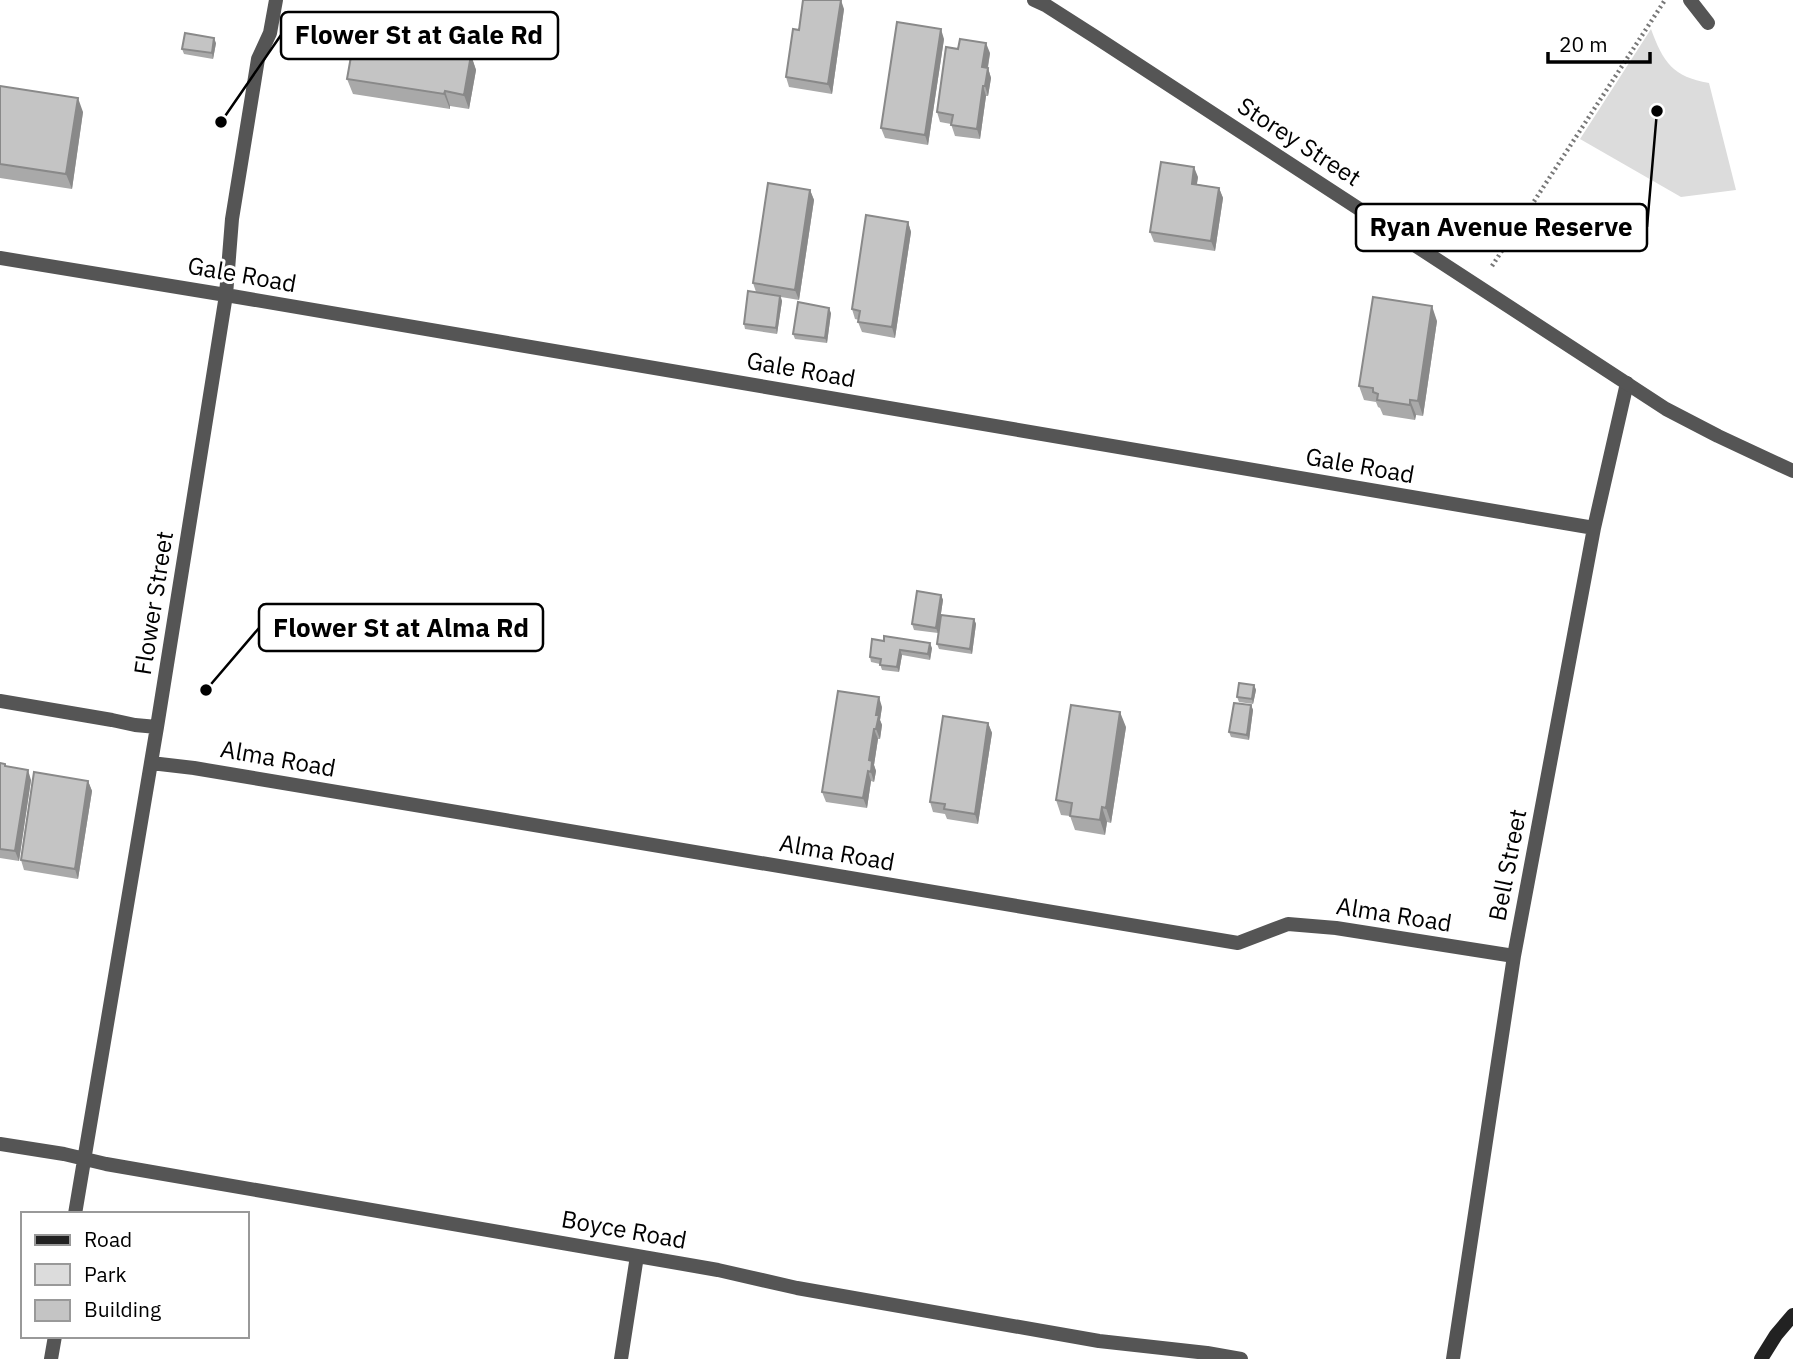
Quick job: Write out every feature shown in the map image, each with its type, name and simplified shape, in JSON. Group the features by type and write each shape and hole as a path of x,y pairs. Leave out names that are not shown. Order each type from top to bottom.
{"main road":[{"path":"1761,1359 1793,1315"}],"street":[{"name":"Flower Street","path":"75,1212 226,295 232,219 258,59 270,33 276,0"},
{"name":"Storey Street","path":"1034,0 1094,36 1666,409 1793,471"},
{"path":"1690,0 1708,23"},
{"name":"Gale Road","path":"0,258 1594,528"},
{"name":"Bell Street","path":"1453,1359 1514,956 1594,528 1627,383"},
{"path":"0,701 157,727"},
{"name":"Alma Road","path":"151,763 1238,943 1288,924 1335,928 1514,956"},
{"name":"Boyce Road","path":"0,1143 718,1270 797,1288 1099,1341 1241,1359"},
{"path":"621,1359 637,1256"},
{"path":"51,1359 55,1338"}],"path":[{"path":"1479,286 1665,0"}],"green space":[{"path":"1651,29 1660,51 1671,66 1686,77 1709,83 1736,190 1681,197 1580,139"}],"building":[{"path":"803,0 841,0 828,84 786,77 793,29 799,30"},
{"path":"897,22 941,29 925,135 881,128"},
{"path":"185,33 214,38 212,53 182,49"},
{"path":"355,34 471,55 464,95 347,79"},
{"path":"960,39 986,43 982,67 988,68 977,129 951,125 953,115 937,112 946,47 958,49"},
{"path":"0,86 78,98 66,174 0,164"},
{"path":"1161,162 1194,167 1192,184 1219,188 1211,241 1150,232"},
{"path":"768,183 810,190 795,290 753,283"},
{"path":"866,215 908,222 892,327 858,322 860,311 852,309"},
{"path":"748,291 780,296 776,328 744,324"},
{"path":"1373,297 1432,306 1418,401 1410,400 1410,405 1377,400 1378,394 1373,392 1373,388 1359,386"},
{"path":"798,302 829,308 825,338 793,334"},
{"path":"917,591 941,595 936,628 912,624"},
{"path":"941,615 974,619 970,649 937,644"},
{"path":"884,636 930,643 928,654 900,650 897,667 880,665 881,659 870,657 872,639 884,641"},
{"path":"1239,683 1254,685 1252,699 1237,697"},
{"path":"838,691 879,697 876,715 879,715 869,760 872,761 871,772 868,771 863,798 822,792"},
{"path":"1234,703 1251,705 1247,735 1229,732"},
{"path":"1071,705 1120,712 1106,808 1102,807 1100,820 1070,816 1072,803 1056,800"},
{"path":"943,716 988,723 975,814 944,809 945,804 930,802"},
{"path":"0,763 28,770 15,851 0,849"},
{"path":"34,772 88,781 75,869 21,860"}],"place":[{"name":"Ryan Avenue Reserve","path":"1657,111"},
{"name":"Flower St at Gale Rd","path":"221,122"},
{"name":"Flower St at Alma Rd","path":"206,690"}]}
